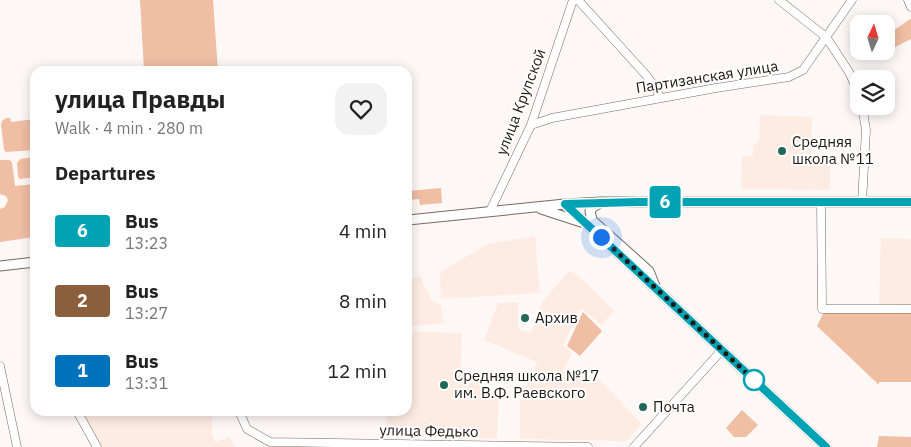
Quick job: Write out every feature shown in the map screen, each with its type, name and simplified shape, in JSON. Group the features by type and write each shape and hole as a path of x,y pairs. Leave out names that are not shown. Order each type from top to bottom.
{"main road":[{"path":"412,219 601,202 911,202"},
{"path":"601,202 590,211 592,220 648,272 656,288"},
{"path":"565,204 826,447"},
{"path":"533,207 588,225"},
{"path":"0,266 30,263"}],"street":[{"name":"улица Крупской","path":"490,211 530,125 572,0"},
{"path":"578,0 646,75 656,88 660,98"},
{"path":"779,0 826,37 850,72"},
{"name":"Партизанская улица","path":"530,125 552,118 789,77 803,70 852,0"},
{"path":"908,0 911,7"},
{"path":"862,202 866,130 864,115"},
{"path":"821,202 822,309 911,309"},
{"path":"634,447 722,350"},
{"path":"0,366 17,447"},
{"path":"80,416 97,447"},
{"name":"улица Федько","path":"241,416 247,429 270,442 588,447"}],"shaded area":[{"path":"140,0 213,0 218,66 144,66"},
{"path":"911,19 911,39 895,47 895,29"},
{"name":"Средняя школа №11","path":"760,115 812,117 811,156 830,157 830,190 741,189 742,156 753,156 753,146 759,140"},
{"path":"6,118 10,118 11,122 30,120 30,150 6,152 4,150 2,121"},
{"path":"30,158 30,178 20,179 18,177 17,163 20,159"},
{"path":"0,160 9,160 12,162 15,186 30,184 30,238 0,242 0,209 5,207 8,200 6,196 0,194"},
{"path":"441,188 442,203 420,205 419,199 412,200 412,191"},
{"path":"535,236 540,293 441,299 440,272 488,244"},
{"path":"881,238 911,239 911,305 879,304"},
{"path":"570,270 614,311 601,325 581,308 563,346 572,352 563,372 564,374 593,377 601,381 642,424 627,441 520,439 520,401 537,362 484,340 498,303 518,302 518,329 531,333 543,301"},
{"path":"420,276 432,301 441,305 444,323 413,326 412,279"},
{"path":"583,312 602,331 580,356 567,346"},
{"path":"824,312 911,312 911,382 879,382 879,385 817,326"},
{"name":"Средняя школа №17 им. В.Ф. Раевского","path":"414,332 462,333 461,374 499,397 497,439 386,434 387,416 412,416 412,334"},
{"path":"742,410 758,425 746,437 734,437 726,428"},
{"path":"83,416 212,416 212,435 215,442 230,437 235,447 99,447"},
{"path":"879,436 911,437 911,447 877,447"}],"bus line":[{"name":"6","path":"826,447 565,204 601,202 911,202"}],"place":[{"name":"Средняя школа №11","path":"782,151"},
{"name":"Архив","path":"525,318"},
{"name":"Средняя школа №17 им. В.Ф. Раевского","path":"444,385"},
{"name":"Почта","path":"643,407"}],"route":[{"path":"601,237 754,380"}]}
